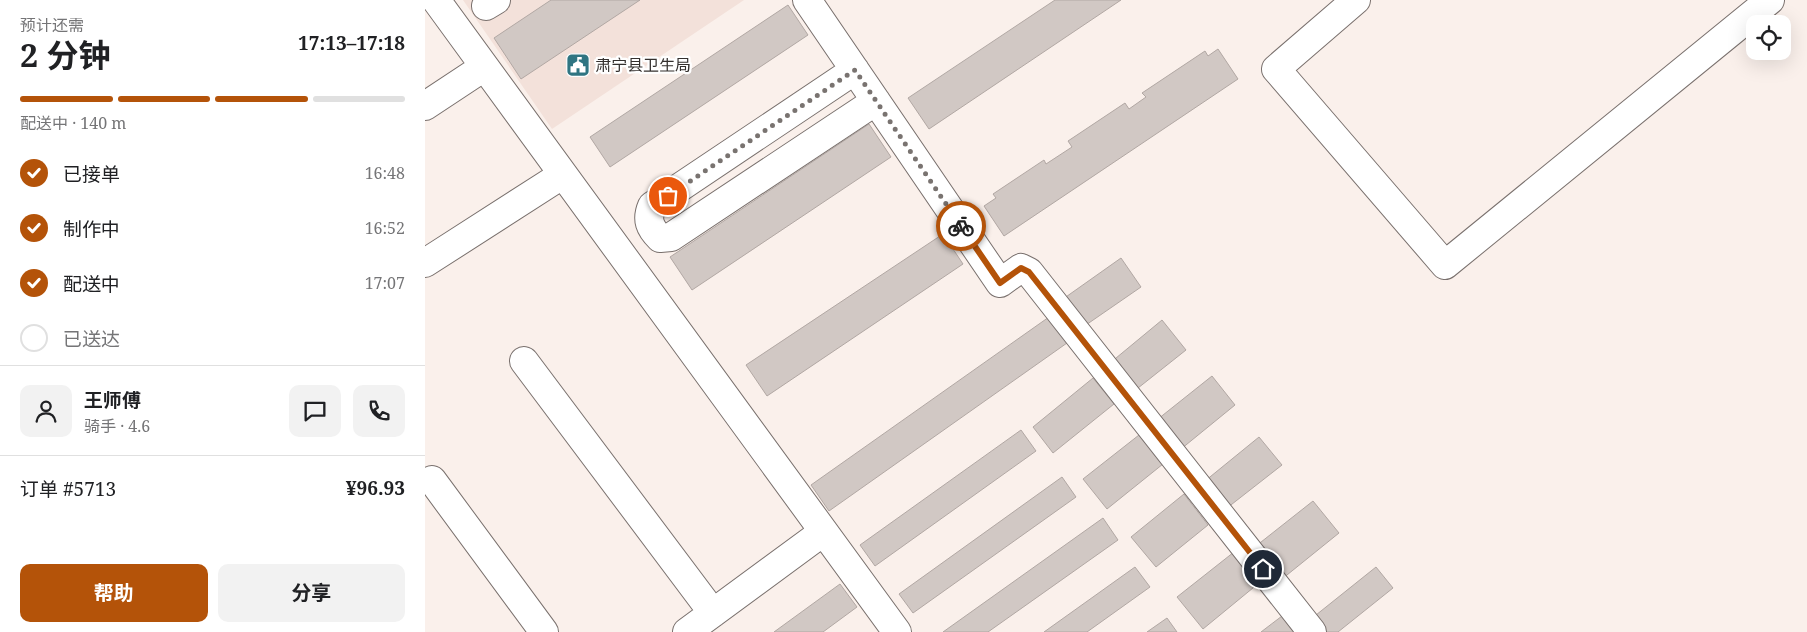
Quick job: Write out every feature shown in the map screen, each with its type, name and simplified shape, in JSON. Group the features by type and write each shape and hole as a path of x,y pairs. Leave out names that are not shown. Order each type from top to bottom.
{"street":[{"path":"436,0 897,632"},
{"path":"807,0 1000,283 1021,268 1029,272 1312,632"},
{"path":"1356,0 1276,69 1445,264 1770,0"},
{"path":"425,106 484,67"},
{"path":"855,70 652,206 649,212 651,229 660,238 671,237 875,101"},
{"path":"425,263 562,175"},
{"path":"618,252 651,229"},
{"path":"524,360 713,613"},
{"path":"432,480 544,632"},
{"path":"687,632 823,532"}],"shaded area":[{"name":"肃宁县卫生局","path":"463,0 744,0 552,129"}],"building":[{"path":"551,0 640,0 521,79 494,38"},
{"path":"1055,0 1121,0 929,129 908,98"},
{"path":"788,5 808,35 610,167 590,137"},
{"path":"1218,49 1238,79 1004,236 984,206 996,198 993,194 1044,160 1046,164 1072,147 1068,141 1125,103 1129,109 1146,97 1142,93 1205,51 1208,56"},
{"path":"869,124 891,157 692,290 670,257"},
{"path":"943,234 963,264 767,396 746,365"},
{"path":"1121,258 1141,287 1083,327 1063,299"},
{"path":"1049,317 1067,343 829,511 811,485"},
{"path":"1162,320 1186,350 1133,392 1110,363"},
{"path":"1212,376 1235,405 1181,449 1158,419"},
{"path":"1093,378 1114,404 1053,453 1033,427"},
{"path":"1021,430 1036,451 875,566 860,545"},
{"path":"1139,435 1163,464 1107,509 1083,479"},
{"path":"1259,437 1282,465 1227,508 1205,481"},
{"path":"1062,477 1076,497 913,613 899,594"},
{"path":"1184,494 1208,525 1156,567 1131,537"},
{"path":"1313,501 1339,533 1282,579 1256,546"},
{"path":"1103,518 1118,540 988,632 943,632"},
{"path":"1234,552 1259,583 1203,629 1177,597"},
{"path":"1135,567 1150,587 1087,632 1044,632"},
{"path":"1376,567 1393,588 1338,632 1321,632 1311,619"},
{"path":"840,584 857,607 823,632 774,632"},
{"path":"1282,616 1295,632 1261,632"},
{"path":"1167,618 1177,632 1147,632"}],"way so far":[{"path":"668,196 855,70 961,226"}],"place":[{"name":"肃宁县卫生局","path":"578,65"}],"route":[{"path":"961,226 1000,283 1021,268 1029,272 1263,569"}]}
